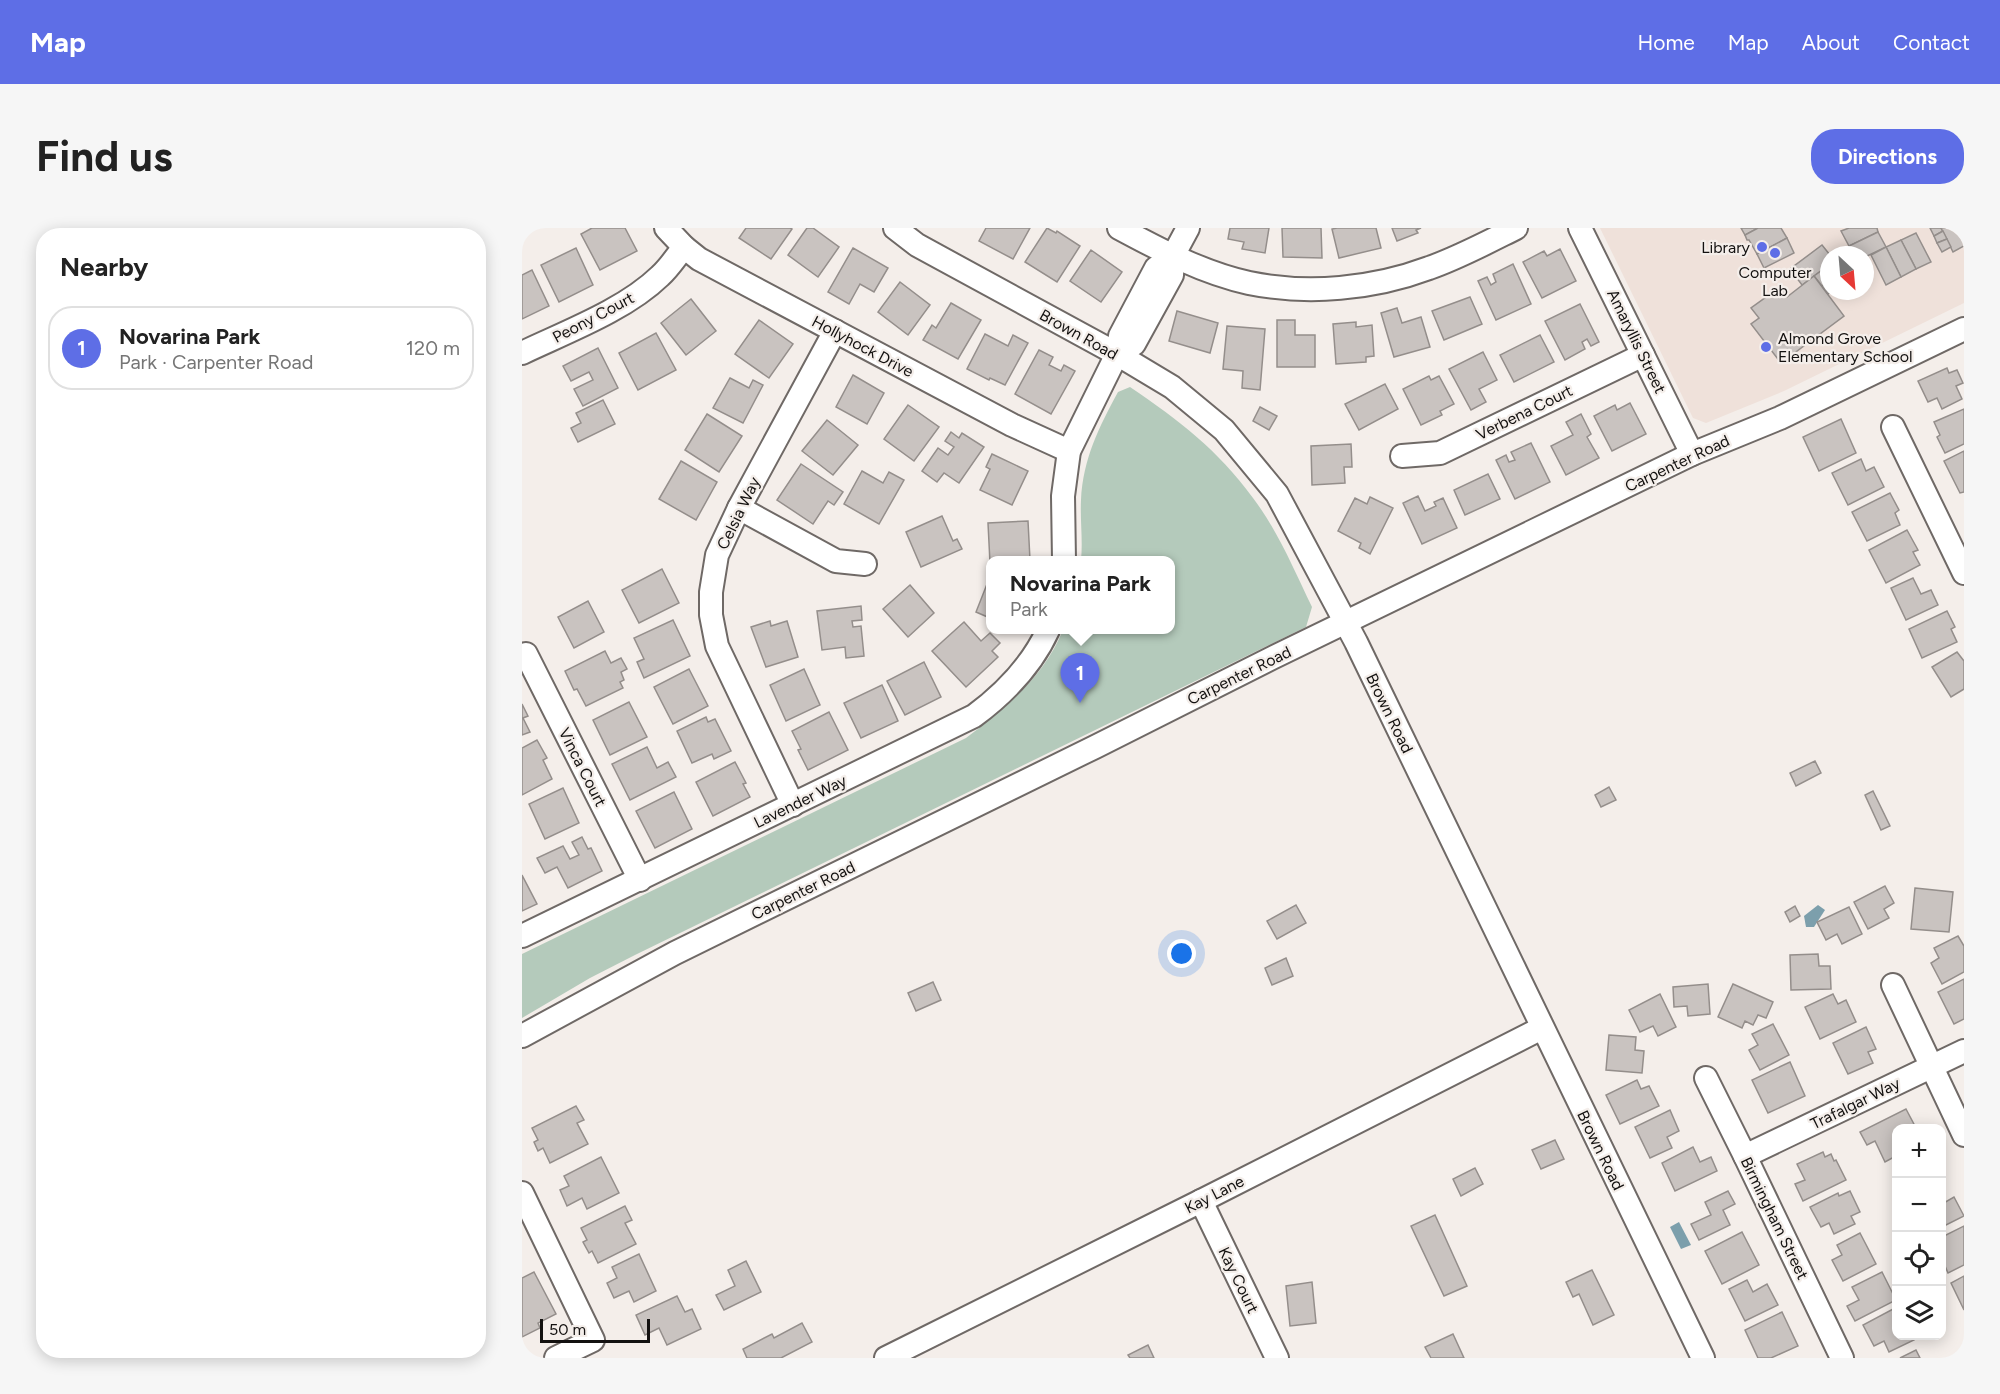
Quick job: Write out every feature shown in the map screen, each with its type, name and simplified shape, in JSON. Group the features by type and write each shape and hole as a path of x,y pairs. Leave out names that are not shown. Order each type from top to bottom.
{"street":[{"name":"Hollyhock Drive","path":"666,228 699,259 1012,425 1069,451"},
{"name":"Brown Road","path":"895,228 917,245 1117,354 1172,387 1224,430 1277,494 1346,624 1703,1358"},
{"path":"1119,228 1195,266 1248,283 1294,289 1348,287 1390,280 1430,268 1516,228"},
{"path":"1064,556 1063,496 1069,451 1117,354 1120,336 1156,268 1173,256 1188,228"},
{"name":"Amaryllis Street","path":"1580,228 1692,454"},
{"name":"Peony Court","path":"522,353 618,307 661,276 684,247"},
{"name":"Carpenter Road","path":"522,1036 675,953 1272,658 1692,454 1780,418 1964,329"},
{"name":"Celsia Way","path":"793,804 717,646 711,615 711,592 717,555 739,508 835,331"},
{"name":"Verbena Court","path":"1402,456 1440,453 1643,355"},
{"path":"1893,427 1964,573"},
{"path":"739,508 836,561 865,564"},
{"name":"Lavender Way","path":"522,936 974,716 1015,680 1046,634"},
{"name":"Vinca Court","path":"526,654 640,879"},
{"path":"1893,985 1964,1135"},
{"name":"Kay Lane","path":"886,1358 1201,1202 1542,1028"},
{"name":"Trafalgar Way","path":"1745,1156 1964,1051"},
{"name":"Birmingham Street","path":"1706,1078 1842,1358"},
{"path":"522,1193 592,1340 556,1358"},
{"name":"Kay Court","path":"1201,1202 1277,1358"}],"shaded area":[{"name":"Almond Grove Elementary School","path":"1600,228 1964,228 1964,303 1784,391 1706,423 1693,418"}],"green space":[{"path":"1130,387 1197,437 1226,465 1253,498 1278,537 1312,607 1306,627 635,955 590,978 522,1018 522,954 966,738 1009,703 1034,677 1061,634 1175,634 1175,556 1081,556 1081,500 1085,471 1098,431 1118,392"}],"water":[{"path":"1818,905 1825,910 1814,927 1806,927 1804,916"},
{"path":"1679,1222 1691,1245 1681,1249 1670,1227"}],"building":[{"path":"592,228 625,228 637,251 600,270 581,234"},
{"path":"746,228 792,229 771,259 739,238"},
{"path":"807,228 813,228 839,247 818,277 788,255"},
{"path":"986,228 1030,228 1013,259 979,241"},
{"path":"1047,228 1056,233 1057,231 1080,246 1057,282 1025,262"},
{"path":"1230,228 1269,228 1265,253 1242,249 1244,242 1228,239"},
{"path":"1282,228 1321,228 1322,258 1283,257"},
{"path":"1376,228 1381,248 1339,258 1332,229"},
{"path":"1392,228 1421,228 1416,230 1418,233 1397,241"},
{"path":"1741,228 1758,228 1745,235"},
{"name":"Library","path":"1758,228 1781,228 1787,238 1757,254 1745,235"},
{"path":"1849,228 1877,228 1878,232 1849,246 1841,231"},
{"path":"1930,228 1941,228 1943,231 1934,236"},
{"path":"1941,228 1961,228 1964,235 1964,246 1953,252"},
{"path":"1943,231 1947,239 1937,243 1934,236"},
{"path":"1878,232 1886,247 1874,253 1874,246 1849,246"},
{"path":"1916,233 1931,262 1916,269 1901,240"},
{"name":"Computer Lab","path":"1787,238 1794,253 1764,268 1757,254"},
{"path":"1947,239 1951,247 1942,252 1937,243"},
{"path":"1901,240 1916,269 1901,277 1886,247"},
{"path":"1820,246 1820,272 1802,285 1790,269"},
{"path":"1886,247 1901,277 1886,285 1874,261 1874,253"},
{"path":"576,248 593,285 559,302 541,265"},
{"path":"853,248 888,268 874,292 860,284 849,304 828,292"},
{"path":"1560,249 1576,281 1542,298 1523,262 1544,251 1547,256"},
{"path":"1091,250 1122,272 1101,302 1070,281"},
{"path":"1513,264 1531,304 1496,320 1478,281 1487,277 1491,285 1496,282 1493,274"},
{"path":"532,270 549,306 522,319 522,275"},
{"path":"1820,272 1820,284 1814,276"},
{"path":"1814,276 1820,284 1820,300 1832,300 1844,316 1781,363 1751,324 1759,318 1751,308 1780,287 1787,297"},
{"path":"900,282 930,305 908,335 878,312"},
{"path":"1470,297 1482,324 1444,340 1432,311"},
{"path":"691,299 716,331 686,355 661,323"},
{"path":"951,303 981,320 958,359 923,340 932,325 936,328"},
{"path":"1580,304 1599,342 1591,346 1587,339 1582,342 1585,349 1565,360 1545,321"},
{"path":"1397,308 1402,323 1421,317 1430,347 1394,357 1381,313"},
{"path":"1177,311 1218,323 1210,353 1169,341"},
{"path":"759,320 793,344 769,378 735,354"},
{"path":"1277,320 1295,320 1295,335 1315,335 1315,367 1277,367"},
{"path":"1356,322 1356,327 1372,325 1374,356 1366,357 1366,362 1336,364 1333,324"},
{"path":"1227,326 1265,329 1260,390 1242,388 1243,371 1223,369"},
{"path":"656,333 676,370 638,390 619,353"},
{"path":"985,334 1008,346 1013,335 1028,343 1005,385 967,369"},
{"path":"1540,335 1554,362 1514,382 1500,355"},
{"path":"598,348 618,388 583,406 574,389 593,380 589,372 571,381 563,366"},
{"path":"1039,350 1053,357 1049,365 1061,371 1064,365 1075,371 1051,414 1015,394"},
{"path":"1483,352 1497,380 1479,389 1486,402 1471,410 1449,369"},
{"path":"1947,368 1949,373 1957,370 1963,383 1956,386 1962,399 1942,409 1937,398 1928,402 1918,381"},
{"path":"853,375 884,393 867,424 836,407"},
{"path":"1429,376 1431,380 1439,376 1454,404 1440,411 1442,415 1421,425 1403,389"},
{"path":"730,378 749,388 753,380 763,385 743,423 713,408"},
{"path":"1385,384 1398,409 1359,430 1345,404"},
{"path":"603,400 615,424 578,442 571,428 581,423 576,413"},
{"path":"1630,403 1646,434 1612,451 1594,416 1615,405 1617,410"},
{"path":"908,405 939,427 914,461 884,439"},
{"path":"1260,407 1277,416 1269,430 1253,421"},
{"path":"1964,409 1964,444 1945,453 1937,437 1940,435 1934,422"},
{"path":"707,414 742,436 719,472 685,450"},
{"path":"1581,414 1591,434 1587,437 1599,458 1566,475 1551,446 1573,435 1566,422"},
{"path":"1841,419 1856,453 1819,471 1803,437"},
{"path":"827,420 858,445 833,475 802,451"},
{"path":"951,432 959,438 962,433 984,447 959,483 944,473 937,482 922,471 938,448 948,455 954,447 945,441"},
{"path":"1531,443 1550,482 1515,499 1496,460 1506,455 1509,462 1515,460 1511,452"},
{"path":"1351,444 1352,467 1344,467 1345,483 1312,485 1311,446"},
{"path":"1964,451 1964,492 1960,493 1944,461"},
{"path":"992,454 1028,471 1012,505 980,490 990,469 986,467"},
{"path":"1861,459 1866,471 1874,467 1884,487 1848,505 1832,473"},
{"path":"681,461 717,482 696,520 659,499"},
{"path":"801,464 843,492 834,505 828,501 813,524 777,500"},
{"path":"862,471 883,483 889,472 904,480 879,524 844,504"},
{"path":"1488,474 1500,499 1465,515 1454,490"},
{"path":"1890,493 1899,510 1895,513 1900,525 1867,541 1852,512"},
{"path":"1418,496 1425,511 1436,506 1434,502 1443,498 1457,528 1422,544 1403,503"},
{"path":"1370,497 1393,508 1370,554 1359,548 1361,543 1338,531 1355,498 1367,504"},
{"path":"942,516 953,541 957,539 962,549 921,567 906,532"},
{"path":"1028,521 1030,556 990,556 988,523"},
{"path":"1907,530 1918,550 1913,552 1920,565 1886,583 1869,550"},
{"path":"662,569 679,603 639,623 622,590"},
{"path":"1913,578 1921,594 1931,590 1938,605 1906,620 1891,588"},
{"path":"910,585 934,613 908,637 883,609"},
{"path":"986,587 986,616 976,612"},
{"path":"588,601 604,632 574,648 558,617"},
{"path":"861,606 862,620 852,621 853,627 861,626 864,656 846,658 845,647 822,650 817,611"},
{"path":"1947,611 1955,627 1951,629 1957,642 1922,658 1909,629"},
{"path":"673,620 690,656 644,678 637,662 644,659 634,638"},
{"path":"770,621 771,626 787,621 798,657 766,667 751,627"},
{"path":"964,622 981,641 991,634 1000,643 992,651 998,657 966,687 932,651"},
{"path":"605,651 611,663 621,658 627,669 621,672 624,680 620,682 623,688 586,706 577,689 574,690 565,671"},
{"path":"1957,652 1964,661 1964,689 1951,697 1932,667"},
{"path":"924,662 941,697 905,715 887,681"},
{"path":"689,669 708,706 673,724 654,687"},
{"path":"804,669 820,705 786,721 770,685"},
{"path":"882,685 898,721 861,738 844,703"},
{"path":"629,702 647,737 610,755 593,720"},
{"path":"522,704 528,716 523,718 530,732 522,735"},
{"path":"829,712 848,750 808,770 792,731"},
{"path":"706,717 708,722 715,719 731,751 714,759 712,754 692,763 677,731"},
{"path":"537,740 547,758 543,760 552,779 522,795 522,748"},
{"path":"647,747 657,768 668,762 676,777 630,800 612,764"},
{"path":"1815,761 1821,773 1796,786 1790,773"},
{"path":"735,762 746,783 743,784 750,797 713,816 696,782"},
{"path":"1609,787 1616,800 1601,807 1595,795"},
{"path":"563,788 579,823 545,839 529,804"},
{"path":"1873,791 1890,826 1881,830 1865,795"},
{"path":"674,792 692,829 655,848 636,811"},
{"path":"582,837 588,849 591,848 602,871 568,888 557,867 545,873 537,858 563,846 570,859 579,855 572,842"},
{"path":"522,875 537,904 522,911"},
{"path":"1885,886 1894,903 1884,909 1889,918 1868,929 1854,902"},
{"path":"1915,888 1953,892 1949,932 1911,929"},
{"path":"1296,905 1306,923 1277,939 1267,921"},
{"path":"1795,906 1800,916 1790,922 1785,912"},
{"path":"1849,907 1862,934 1842,944 1837,934 1826,940 1817,922"},
{"path":"1958,936 1964,946 1964,972 1942,984 1931,963 1939,958 1934,948"},
{"path":"1818,954 1819,966 1830,966 1831,989 1791,990 1790,955"},
{"path":"1286,958 1293,976 1272,985 1265,968"},
{"path":"1964,979 1964,1019 1954,1024 1938,992"},
{"path":"933,982 941,1000 916,1011 908,993"},
{"path":"1708,984 1710,1014 1688,1016 1687,1006 1674,1007 1673,987"},
{"path":"1733,984 1773,1002 1766,1018 1758,1015 1753,1025 1745,1021 1742,1028 1718,1017"},
{"path":"1660,994 1676,1027 1658,1036 1653,1026 1640,1032 1629,1010"},
{"path":"1833,994 1838,1004 1846,1000 1856,1022 1820,1039 1805,1007"},
{"path":"1773,1024 1789,1055 1760,1070 1749,1050 1758,1045 1752,1034"},
{"path":"1866,1027 1876,1049 1868,1052 1873,1063 1848,1074 1833,1043"},
{"path":"1609,1035 1636,1037 1635,1050 1644,1051 1642,1073 1606,1070"},
{"path":"1790,1062 1805,1096 1768,1113 1752,1080"},
{"path":"1637,1080 1641,1089 1649,1086 1659,1106 1620,1124 1606,1095"},
{"path":"576,1106 584,1120 577,1123 588,1144 550,1163 543,1148 538,1151 534,1142 538,1140 532,1128"},
{"path":"1906,1109 1914,1124 1892,1124 1892,1158 1885,1162 1875,1141 1867,1145 1860,1132"},
{"path":"1670,1110 1679,1131 1667,1137 1672,1148 1650,1158 1635,1127"},
{"path":"1555,1140 1564,1159 1541,1169 1532,1150"},
{"path":"1693,1147 1700,1162 1711,1157 1717,1171 1675,1191 1662,1163"},
{"path":"1823,1152 1825,1157 1831,1154 1834,1161 1836,1160 1846,1180 1803,1201 1795,1184 1805,1180 1797,1164"},
{"path":"601,1157 619,1193 587,1209 582,1198 567,1206 560,1190 569,1186 564,1176"},
{"path":"1475,1168 1483,1184 1461,1196 1453,1179"},
{"path":"1728,1191 1735,1204 1723,1210 1730,1225 1699,1240 1691,1224 1711,1215 1705,1202"},
{"path":"1850,1191 1860,1212 1851,1216 1855,1224 1834,1234 1829,1223 1821,1227 1810,1207 1838,1193 1839,1196"},
{"path":"1954,1197 1964,1216 1946,1225 1946,1202"},
{"path":"625,1206 632,1220 625,1223 636,1244 598,1263 592,1251 589,1253 583,1242 587,1240 581,1228"},
{"path":"1435,1215 1467,1286 1444,1296 1411,1226"},
{"path":"1964,1226 1964,1265 1948,1273 1946,1268 1946,1235"},
{"path":"1742,1232 1759,1265 1722,1284 1705,1251"},
{"path":"1860,1233 1876,1264 1843,1281 1832,1260 1842,1255 1837,1245"},
{"path":"639,1254 656,1291 634,1302 629,1291 614,1298 607,1283 617,1278 612,1267"},
{"path":"746,1261 761,1292 724,1310 716,1295 735,1286 728,1270"},
{"path":"1592,1270 1614,1315 1593,1325 1579,1294 1573,1297 1566,1282"},
{"path":"534,1272 556,1314 538,1323 540,1328 522,1337 522,1278"},
{"path":"1882,1272 1892,1292 1892,1302 1855,1321 1847,1306 1859,1300 1852,1287"},
{"path":"1964,1276 1964,1310 1951,1283"},
{"path":"1747,1280 1753,1292 1767,1284 1778,1305 1745,1321 1729,1289"},
{"path":"1312,1282 1316,1323 1290,1326 1286,1286"},
{"path":"677,1296 685,1312 692,1309 701,1329 667,1345 659,1328 645,1335 636,1315"},
{"path":"1892,1310 1892,1340 1914,1340 1889,1352 1884,1341 1874,1346 1863,1325"},
{"path":"1782,1312 1798,1346 1771,1358 1758,1358 1745,1330"},
{"path":"802,1323 812,1342 781,1358 747,1358 743,1349 772,1334 774,1338"},
{"path":"1453,1334 1464,1358 1431,1358 1425,1347"},
{"path":"1148,1345 1154,1358 1130,1358 1128,1355"},
{"path":"1916,1350 1920,1358 1900,1358"}],"place":[{"name":"Library","path":"1762,247"},
{"name":"Computer Lab","path":"1775,253"},
{"name":"Almond Grove Elementary School","path":"1766,347"},
{"name":"Novarina Park","path":"1080,703"}]}
